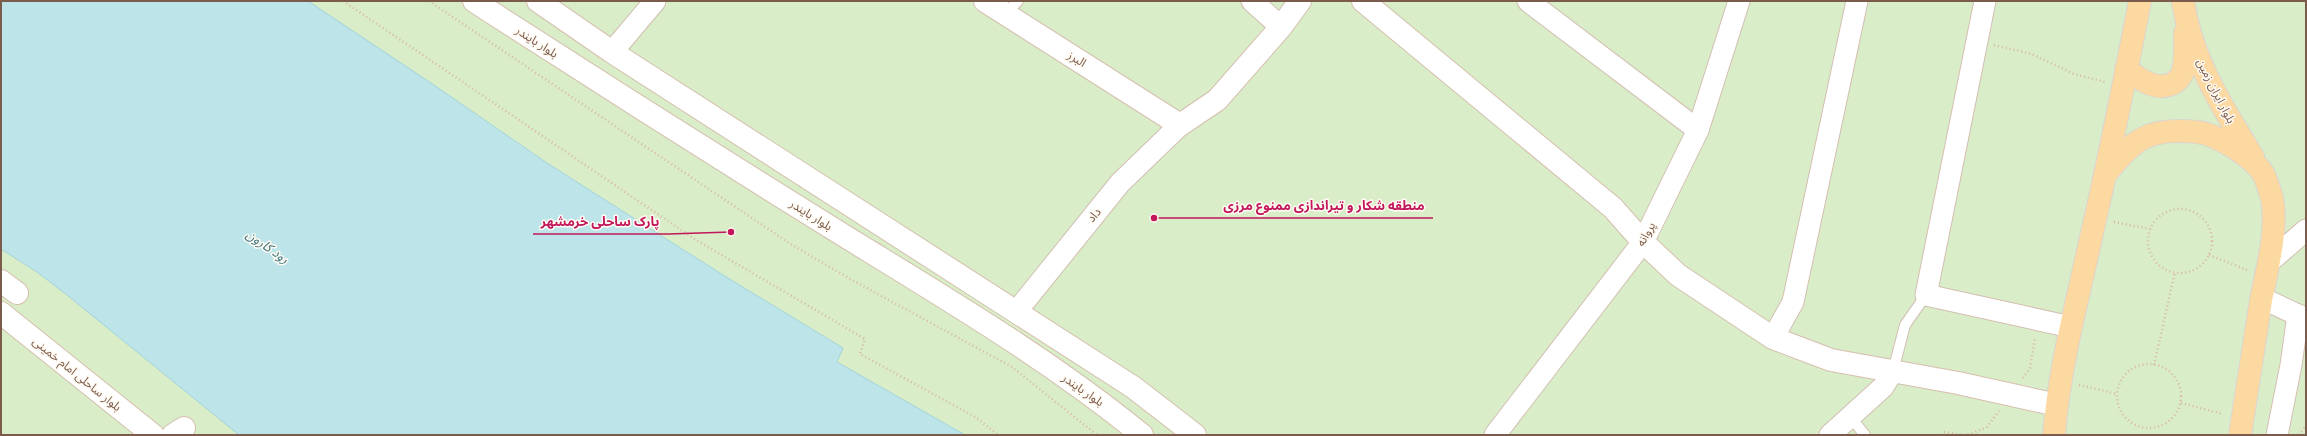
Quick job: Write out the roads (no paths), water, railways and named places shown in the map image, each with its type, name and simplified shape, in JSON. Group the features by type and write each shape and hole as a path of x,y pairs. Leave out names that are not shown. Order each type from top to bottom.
{"main road":[{"path":"2054,435 2057,405 2071,327 2096,218 2140,1"},
{"path":"2124,78 2142,81 2157,86 2168,86 2178,81 2183,72 2184,8"},
{"name":"بلوار ایران زمین","path":"2184,8 2207,79 2264,175 2272,199 2272,229 2261,267 2262,298 2240,435"},
{"path":"2105,175 2124,151 2143,137 2159,132 2180,130 2202,133 2219,139 2240,152 2264,175"}],"street":[{"name":"بلوار بایندر","path":"474,1 644,111 988,324 1101,401 1142,435"},
{"path":"538,1 612,52 1133,387 1195,435"},
{"path":"612,52 655,1"},
{"name":"البرز","path":"985,1 1011,7 1175,122"},
{"path":"1252,1 1281,27"},
{"name":"داد","path":"1016,312 1120,183 1175,122 1217,100 1281,27 1300,1"},
{"path":"1363,1 1613,208 1643,242 1678,275 1773,338 1831,360 1893,371 2057,405"},
{"path":"1528,1 1698,130"},
{"name":"پروانه","path":"1495,435 1643,242 1698,130 1739,1"},
{"path":"1773,338 1792,302 1857,1"},
{"path":"1985,1 1926,295 2071,327"},
{"path":"644,111 662,84"},
{"path":"2261,267 2306,230"},
{"path":"2262,298 2302,317 2277,435"},
{"name":"بلوار ساحلی امام خمینی","path":"1,313 153,435"},
{"path":"1830,435 1851,418 1883,387 1893,371"}],"lane":[{"path":"1893,371 1905,325 1926,295"},
{"path":"1851,418 1865,435"}],"water":[{"name":"رود کارون","path":"1,1 308,1 547,163 723,275 843,348 837,362 965,435 239,435 67,295 37,272 1,249"}],"place":[{"name":"منطقه شکار و تیراندازی ممنوع مرزی","path":"1154,218"},
{"name":"پارک ساحلی خرمشهر","path":"731,232"}]}
